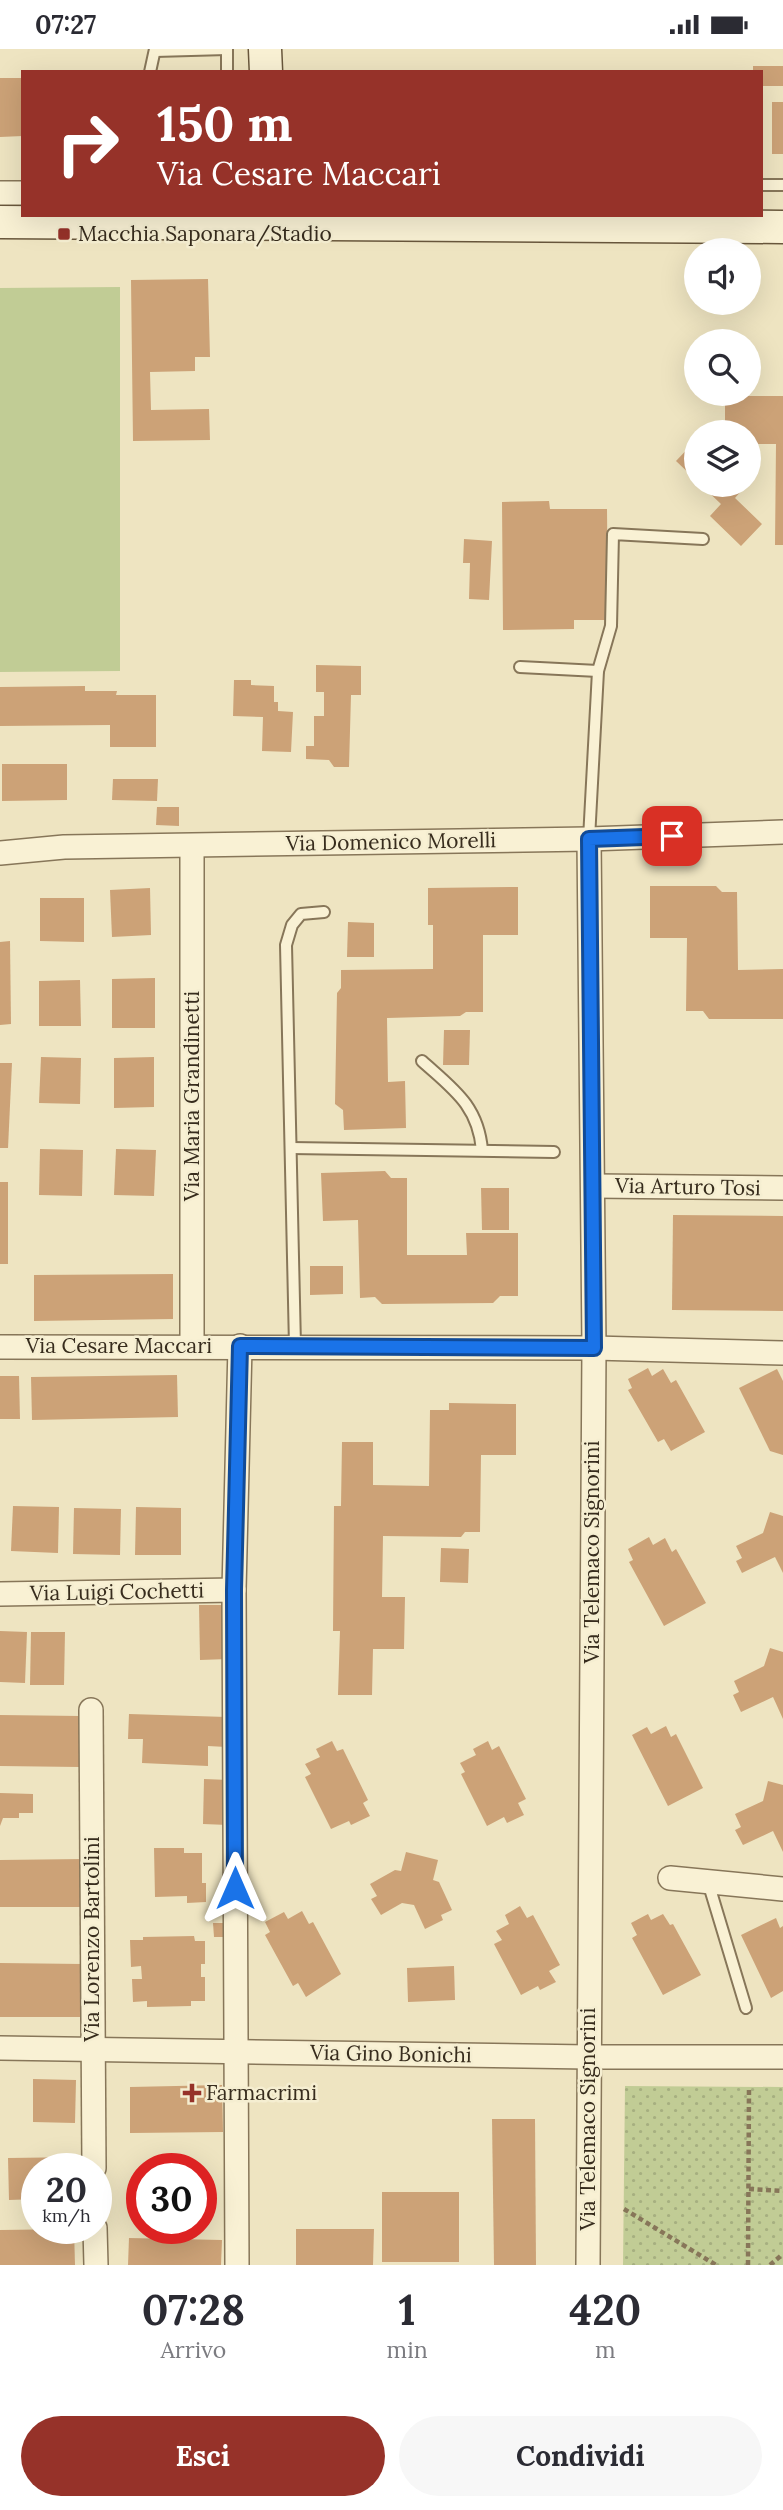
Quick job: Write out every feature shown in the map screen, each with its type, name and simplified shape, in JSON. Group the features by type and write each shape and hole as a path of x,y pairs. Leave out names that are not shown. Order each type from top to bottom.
{"street":[{"path":"265,49 266,70"},
{"path":"0,193 21,193"},
{"path":"0,222 116,219 723,221 783,227"},
{"name":"Via Domenico Morelli","path":"0,853 64,847 589,839 783,832"},
{"name":"Via Telemaco Signorini","path":"588,2265 594,1348 589,839"},
{"name":"Via Maria Grandinetti","path":"192,846 192,1347"},
{"name":"Via Arturo Tosi","path":"594,1186 783,1188"},
{"name":"Via Luigi Cochetti","path":"237,2265 234,1590 240,1346"},
{"name":"Via Cesare Maccari","path":"0,1347 594,1348 783,1353"},
{"name":"Via Luigi Cochetti","path":"0,1594 234,1590"},
{"name":"Via Lorenzo Bartolini","path":"91,1710 94,2153"},
{"path":"670,1878 783,1889"},
{"name":"Via Gino Bonichi","path":"0,2048 588,2057 783,2057"},
{"path":"95,2244 96,2265"}],"lane":[{"path":"150,70 155,50 227,49 227,70"},
{"path":"763,185 783,185"},
{"path":"589,839 598,671 611,626 613,534 703,539"},
{"path":"520,667 598,671"},
{"path":"295,1346 286,945 292,925 301,914 324,912"},
{"path":"422,1061 466,1101 480,1134 482,1150"},
{"path":"291,1148 554,1152"},
{"path":"708,1882 746,2008"}],"path":[{"path":"748,2265 749,2087"},
{"path":"749,2189 783,2191"},
{"path":"624,2209 716,2265"},
{"path":"770,2265 783,2254"}],"green space":[{"path":"120,287 120,671 0,672 0,288"},
{"path":"625,2086 783,2087 783,2265 623,2265"}],"building":[{"path":"753,66 783,66 783,86 763,86 763,70 753,70"},
{"path":"0,78 21,78 21,136 0,137"},
{"path":"772,102 783,102 783,154 772,154"},
{"path":"208,279 210,357 195,357 195,371 150,372 151,410 209,409 210,440 133,441 131,280"},
{"path":"761,396 783,396 783,545 775,545 776,444 761,444 761,420 725,420 725,406 761,406"},
{"path":"684,453 684,469 676,461"},
{"path":"714,497 736,497 762,524 741,546 710,516 721,504"},
{"path":"549,501 550,509 607,509 608,620 574,620 574,629 503,630 502,502"},
{"path":"464,539 492,541 489,600 469,599 470,563 463,563"},
{"path":"316,665 361,666 361,695 351,695 349,767 334,767 329,760 306,759 306,746 314,746 314,716 324,716 324,692 316,692"},
{"path":"234,680 251,680 251,685 274,686 274,702 278,702 278,711 293,712 291,752 262,751 263,717 233,716"},
{"path":"85,686 85,691 117,691 116,695 156,695 156,747 110,747 110,725 0,726 0,687"},
{"path":"2,764 67,764 67,800 2,801"},
{"path":"113,779 158,779 157,801 112,800"},
{"path":"157,807 179,807 179,826 156,825"},
{"path":"650,886 716,886 722,892 737,892 738,970 783,969 783,1019 709,1019 703,1011 686,1011 687,938 650,938"},
{"path":"518,887 518,935 483,935 483,1012 466,1012 460,1016 387,1018 388,1082 405,1081 406,1128 344,1130 343,1110 335,1104 337,993 341,988 341,970 433,969 433,925 428,925 428,888"},
{"path":"150,888 151,935 112,937 110,890"},
{"path":"40,898 84,898 84,942 40,941"},
{"path":"348,922 374,923 374,957 347,957"},
{"path":"10,941 11,1024 0,1025 0,942"},
{"path":"155,978 155,1028 112,1028 112,979"},
{"path":"80,980 81,1026 39,1026 39,981"},
{"path":"444,1030 470,1030 469,1065 443,1065"},
{"path":"41,1057 81,1058 80,1104 39,1103"},
{"path":"154,1057 154,1107 114,1108 114,1058"},
{"path":"0,1063 12,1063 8,1148 0,1148"},
{"path":"40,1149 83,1150 82,1196 39,1195"},
{"path":"116,1149 156,1150 154,1196 114,1195"},
{"path":"385,1171 391,1178 407,1178 407,1255 467,1255 466,1233 518,1233 518,1296 500,1296 493,1303 382,1304 375,1297 360,1298 358,1220 323,1221 321,1173"},
{"path":"0,1182 8,1182 8,1264 0,1264"},
{"path":"481,1188 509,1188 509,1230 482,1230"},
{"path":"673,1215 783,1216 783,1311 672,1310"},
{"path":"310,1266 343,1266 343,1294 310,1295"},
{"path":"173,1274 173,1319 34,1321 34,1275"},
{"path":"648,1368 652,1376 663,1369 671,1383 676,1380 705,1432 671,1451 664,1439 658,1442 628,1390 632,1388 628,1379"},
{"path":"777,1369 783,1381 783,1455 770,1451 739,1388"},
{"path":"177,1375 178,1417 32,1420 31,1377"},
{"path":"0,1376 19,1376 20,1419 0,1419"},
{"path":"449,1403 516,1404 516,1455 481,1455 480,1532 465,1532 461,1537 383,1536 382,1597 405,1597 404,1649 373,1649 372,1695 338,1695 340,1631 333,1631 334,1506 341,1506 342,1442 373,1442 373,1485 429,1486 430,1410 449,1410"},
{"path":"13,1506 59,1507 58,1553 11,1551"},
{"path":"136,1507 181,1508 181,1555 135,1555"},
{"path":"74,1508 121,1509 120,1555 73,1554"},
{"path":"770,1512 783,1516 783,1573 775,1557 742,1573 736,1561 742,1558 736,1546 763,1533"},
{"path":"649,1537 653,1545 665,1538 672,1552 676,1549 706,1603 664,1626 629,1562 633,1560 628,1549"},
{"path":"441,1548 469,1549 468,1583 440,1582"},
{"path":"199,1605 227,1605 228,1659 200,1660"},
{"path":"0,1631 27,1632 25,1683 0,1682"},
{"path":"31,1632 65,1632 64,1685 30,1685"},
{"path":"770,1648 783,1652 783,1719 773,1697 741,1712 733,1695 739,1692 734,1681 764,1666"},
{"path":"129,1714 227,1717 226,1747 208,1746 208,1766 142,1763 143,1739 128,1739"},
{"path":"0,1715 80,1716 79,1767 0,1766"},
{"path":"666,1726 671,1737 676,1734 703,1788 668,1806 632,1735 647,1727 651,1734"},
{"path":"332,1741 337,1751 343,1749 368,1800 363,1803 370,1816 351,1825 349,1821 331,1829 305,1777 311,1774 305,1764 320,1757 316,1749"},
{"path":"488,1741 492,1750 499,1746 526,1799 518,1803 524,1815 507,1823 504,1817 487,1826 461,1774 465,1772 460,1763 476,1755 473,1749"},
{"path":"204,1779 229,1780 228,1825 203,1824"},
{"path":"768,1781 783,1785 783,1852 773,1831 743,1845 735,1830 741,1827 735,1814 763,1801"},
{"path":"0,1793 33,1794 33,1813 19,1813 19,1818 3,1818 0,1826"},
{"path":"154,1848 184,1848 184,1853 202,1853 202,1883 206,1883 206,1902 187,1903 187,1896 155,1897"},
{"path":"406,1852 438,1860 433,1880 439,1882 452,1910 441,1915 443,1920 425,1929 414,1905 402,1903 381,1915 371,1899 377,1896 370,1884 395,1870 401,1871"},
{"path":"84,1859 84,1907 0,1907 0,1860"},
{"path":"520,1906 527,1918 533,1915 560,1965 549,1971 556,1982 540,1990 538,1986 521,1995 494,1944 502,1940 496,1931 509,1924 505,1915"},
{"path":"302,1911 309,1924 313,1922 341,1974 306,1997 298,1983 293,1986 265,1935 270,1932 265,1922 284,1912 288,1919"},
{"path":"648,1914 651,1920 663,1914 670,1925 673,1924 701,1975 663,1995 632,1938 637,1935 631,1923"},
{"path":"776,1918 780,1928 783,1926 783,1991 771,1998 741,1935"},
{"path":"213,1923 227,1923 227,1937 214,1937"},
{"path":"194,1936 195,1941 205,1941 205,1964 201,1964 201,1977 205,1977 205,2001 191,2001 191,2006 147,2007 147,2001 133,2002 132,1979 142,1979 141,1966 131,1967 130,1940 143,1940 143,1937"},
{"path":"0,1963 82,1964 82,2017 0,2017"},
{"path":"454,1966 455,2000 408,2002 407,1968"},
{"path":"33,2079 76,2080 75,2123 33,2122"},
{"path":"222,2085 223,2132 130,2133 130,2087"},
{"path":"492,2119 535,2119 536,2265 494,2265"},
{"path":"8,2158 21,2158 21,2200 9,2200"},
{"path":"382,2192 459,2192 459,2262 382,2262"},
{"path":"296,2229 374,2229 373,2265 296,2265"},
{"path":"0,2230 21,2230 21,2244 74,2244 75,2265 0,2265"},
{"path":"217,2240 222,2240 221,2265 128,2265 129,2244 217,2244"}],"place":[{"name":"Macchia Saponara/Stadio","path":"64,234"},
{"name":"Farmacrimi","path":"192,2093"}],"route":[{"path":"235,1888 234,1590 240,1346 594,1348 589,839 672,836"}]}
